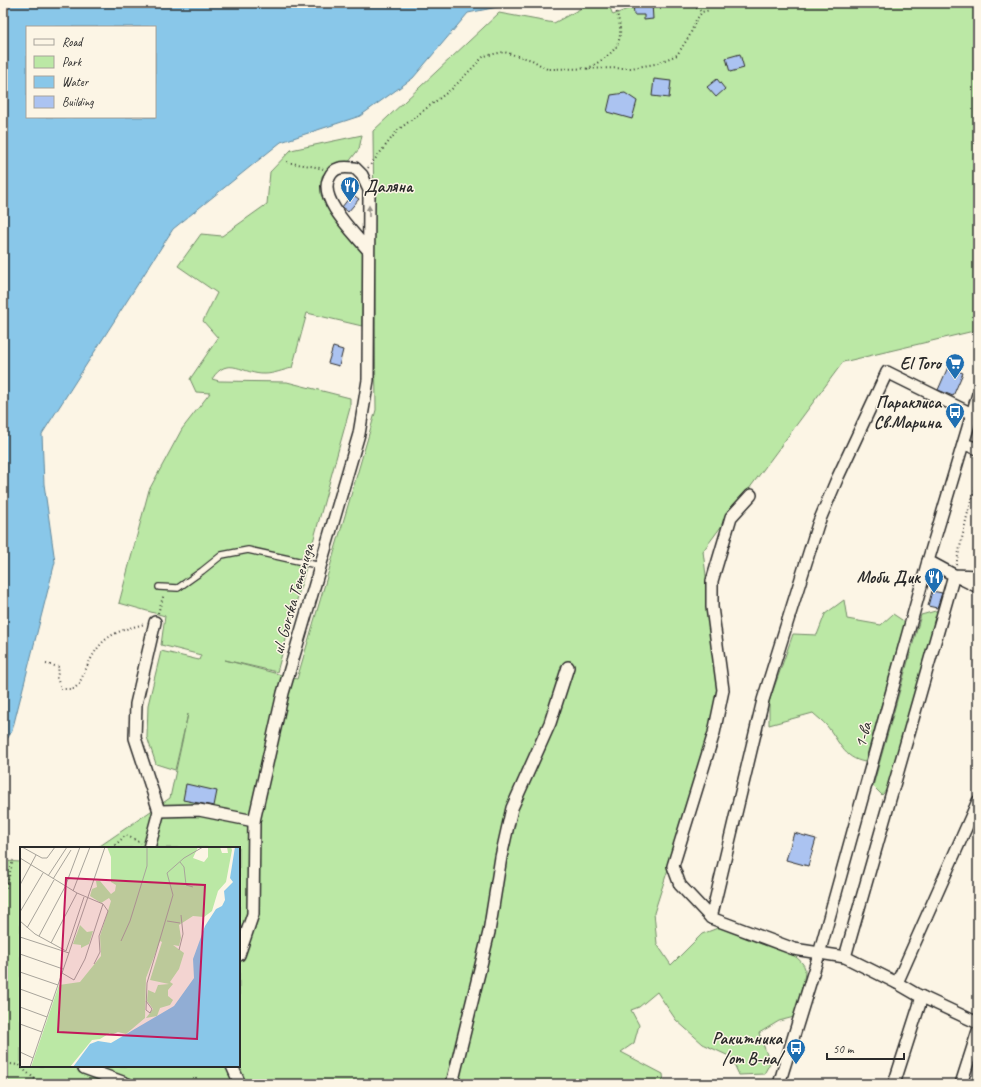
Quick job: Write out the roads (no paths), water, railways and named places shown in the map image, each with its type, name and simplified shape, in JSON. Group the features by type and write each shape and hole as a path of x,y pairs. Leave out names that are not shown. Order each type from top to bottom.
{"street":[{"name":"ul. Gorska Temenuga","path":"240,952 253,914 254,821 283,693 359,434 368,380 369,190 362,175 355,168 337,168 331,172 326,186 327,195 338,214 368,250"},
{"path":"711,918 763,700 818,524 837,479 887,372 972,414"},
{"name":"1-ва","path":"779,1084 819,954 928,562 978,394"},
{"path":"964,444 978,449"},
{"path":"751,495 731,517 712,581 712,607 723,690 714,733 673,866 680,885 711,918 794,949 845,957 897,982 922,997 978,1023"},
{"path":"928,562 978,587"},
{"path":"954,575 978,576"},
{"path":"845,957 954,575"},
{"path":"146,846 159,811 135,738 136,704 155,622"},
{"path":"452,1084 489,932 501,857 512,808 550,723 568,667"},
{"path":"897,982 978,800"},
{"path":"159,811 199,810 254,821"},
{"path":"894,1084 922,997"},
{"path":"961,1084 978,1032"},
{"path":"232,1067 240,1084"},
{"path":"84,1068 128,1084"}],"lane":[{"path":"159,587 178,588 222,555 248,550 320,566"}],"water":[{"path":"3,3 517,3 468,13 413,78 360,116 281,142 173,229 42,434 44,484 55,562 12,731 3,746"}],"place":[{"name":"Даляна","path":"350,203"},
{"name":"El Toro","path":"955,380"},
{"name":"Параклиса Св.Марина","path":"955,429"},
{"name":"Моби Дик","path":"934,594"},
{"name":"Ракитника /от В-на/","path":"796,1065"}]}
